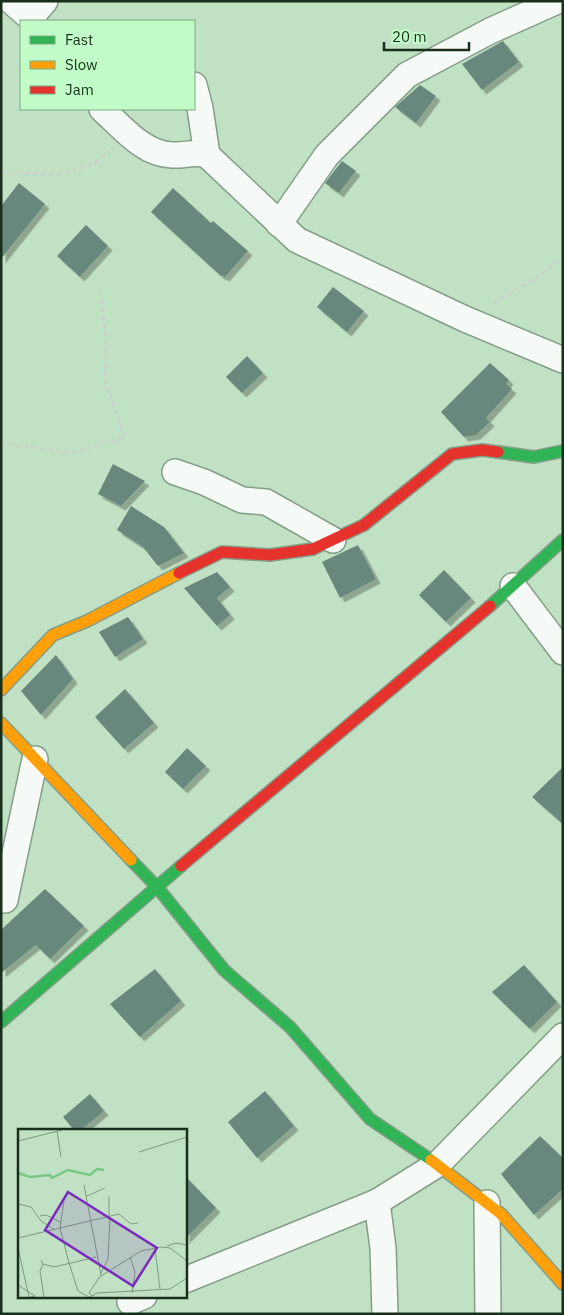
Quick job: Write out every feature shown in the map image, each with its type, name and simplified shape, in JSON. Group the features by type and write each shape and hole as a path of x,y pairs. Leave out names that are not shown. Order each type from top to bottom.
{"street":[{"path":"11,1 36,13"},
{"path":"279,224 327,155 406,75 490,31 557,1"},
{"path":"195,88 207,155"},
{"path":"103,110 130,135 150,150 172,155 197,152 207,155 297,240 465,319 563,360"},
{"path":"1,690 54,635 87,621 222,552 270,556 312,549 333,540 364,525 452,454 482,450 534,457 563,451"},
{"path":"175,472 204,482 242,500 266,502 333,540"},
{"path":"1,1022 513,586 563,540"},
{"path":"513,586 563,652"},
{"path":"1,723 157,888 224,970 290,1027 370,1119 438,1164 501,1214 563,1284"},
{"path":"5,900 35,759"},
{"path":"186,1280 377,1202 438,1164 563,1036"},
{"path":"377,1202 383,1248 385,1314"},
{"path":"487,1203 488,1314"}],"path":[{"path":"1,173 62,174 93,164 130,135"},
{"path":"465,319 537,277 563,258"},
{"path":"1,443 73,453 125,437 106,379 107,344 100,289"}],"building":[{"path":"503,41 519,62 482,90 462,64"},
{"path":"420,85 436,96 416,123 395,107"},
{"path":"342,161 356,171 339,193 325,183"},
{"path":"19,183 45,204 1,259 1,206"},
{"path":"173,188 211,223 213,221 248,251 225,277 221,276 151,212"},
{"path":"86,225 108,246 80,277 57,256"},
{"path":"333,287 364,311 347,332 317,307"},
{"path":"247,356 263,373 242,393 226,377"},
{"path":"490,363 509,380 506,384 512,389 486,418 490,422 476,435 464,437 441,412"},
{"path":"113,464 145,481 121,506 98,494"},
{"path":"131,506 164,527 184,553 158,566 143,547 117,530"},
{"path":"358,545 376,579 340,598 322,562"},
{"path":"444,570 471,598 446,622 419,595"},
{"path":"217,572 230,587 217,598 230,615 217,626 184,588"},
{"path":"128,617 143,639 115,657 99,632"},
{"path":"56,655 73,679 41,715 21,691"},
{"path":"125,689 154,723 124,749 95,717"},
{"path":"187,748 206,766 183,789 165,772"},
{"path":"563,767 563,824 532,797"},
{"path":"45,889 84,926 50,959 36,945 1,973 1,930"},
{"path":"524,965 557,1002 530,1029 492,992"},
{"path":"155,969 181,1001 140,1037 110,1004"},
{"path":"265,1091 294,1126 257,1158 228,1122"},
{"path":"90,1094 104,1111 82,1129 73,1129 63,1117"},
{"path":"540,1136 563,1158 563,1189 534,1215 501,1174"},
{"path":"186,1177 216,1208 186,1238"}],"traffic: fast":[{"path":"498,452 534,457 563,451"},
{"path":"490,606 563,540"},
{"path":"131,860 157,887 224,970 290,1027 370,1119 431,1160"},
{"path":"1,1022 181,866"}],"traffic: slow":[{"path":"1,690 53,635 87,621 179,573"},
{"path":"1,723 131,860"},
{"path":"431,1160 501,1214 563,1284"}],"traffic: jam":[{"path":"179,573 222,552 270,555 313,549 364,525 452,454 482,450 498,452"},
{"path":"181,866 490,606"}]}
